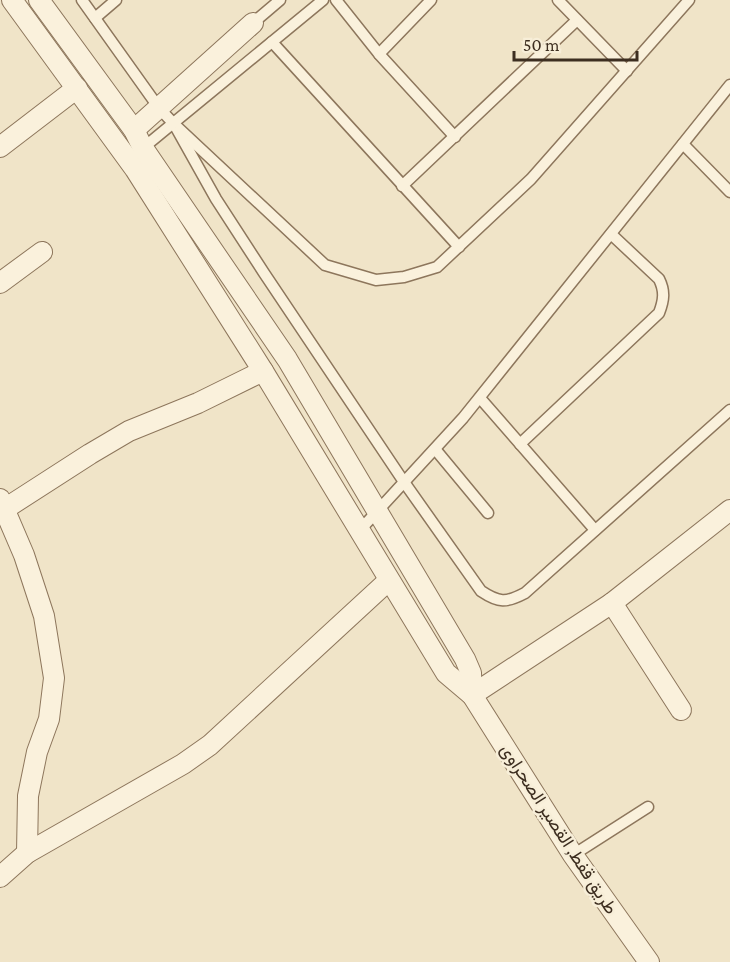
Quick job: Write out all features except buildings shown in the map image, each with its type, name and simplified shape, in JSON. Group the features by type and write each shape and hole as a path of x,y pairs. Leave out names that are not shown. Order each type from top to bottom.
{"street":[{"path":"12,0 135,169 263,371 360,530 388,581 446,673 472,695"},
{"path":"39,0 134,130 143,148 287,359 465,658 471,673 472,695"},
{"path":"134,130 253,23"},
{"path":"0,147 77,88"},
{"path":"0,283 42,252"},
{"path":"27,853 28,796 37,752 49,719 54,678 44,616 24,555 2,507 129,431 198,404 263,371"},
{"path":"472,695 612,603 730,510"},
{"path":"0,877 27,853 183,764 210,744 388,581"},
{"path":"612,603 681,710"},
{"name":"طريق قفط, القصير الصحراوى","path":"472,695 573,855 649,962"}],"lane":[{"path":"82,0 159,108 174,124 325,265 376,280 404,277 437,267 531,179 689,0"},
{"path":"95,18 116,0"},
{"path":"253,23 280,0"},
{"path":"143,148 323,0"},
{"path":"336,0 379,54 455,137"},
{"path":"379,54 430,0"},
{"path":"558,0 627,71"},
{"path":"402,186 577,20"},
{"path":"272,42 459,247"},
{"path":"360,530 480,398 730,85"},
{"path":"174,124 222,208 404,482 481,591 494,600 511,600 525,593 730,410"},
{"path":"683,144 730,192"},
{"path":"520,444 659,313 663,288 659,279 611,234"},
{"path":"480,398 595,530"},
{"path":"435,449 488,513"},
{"path":"573,855 648,807"}]}
